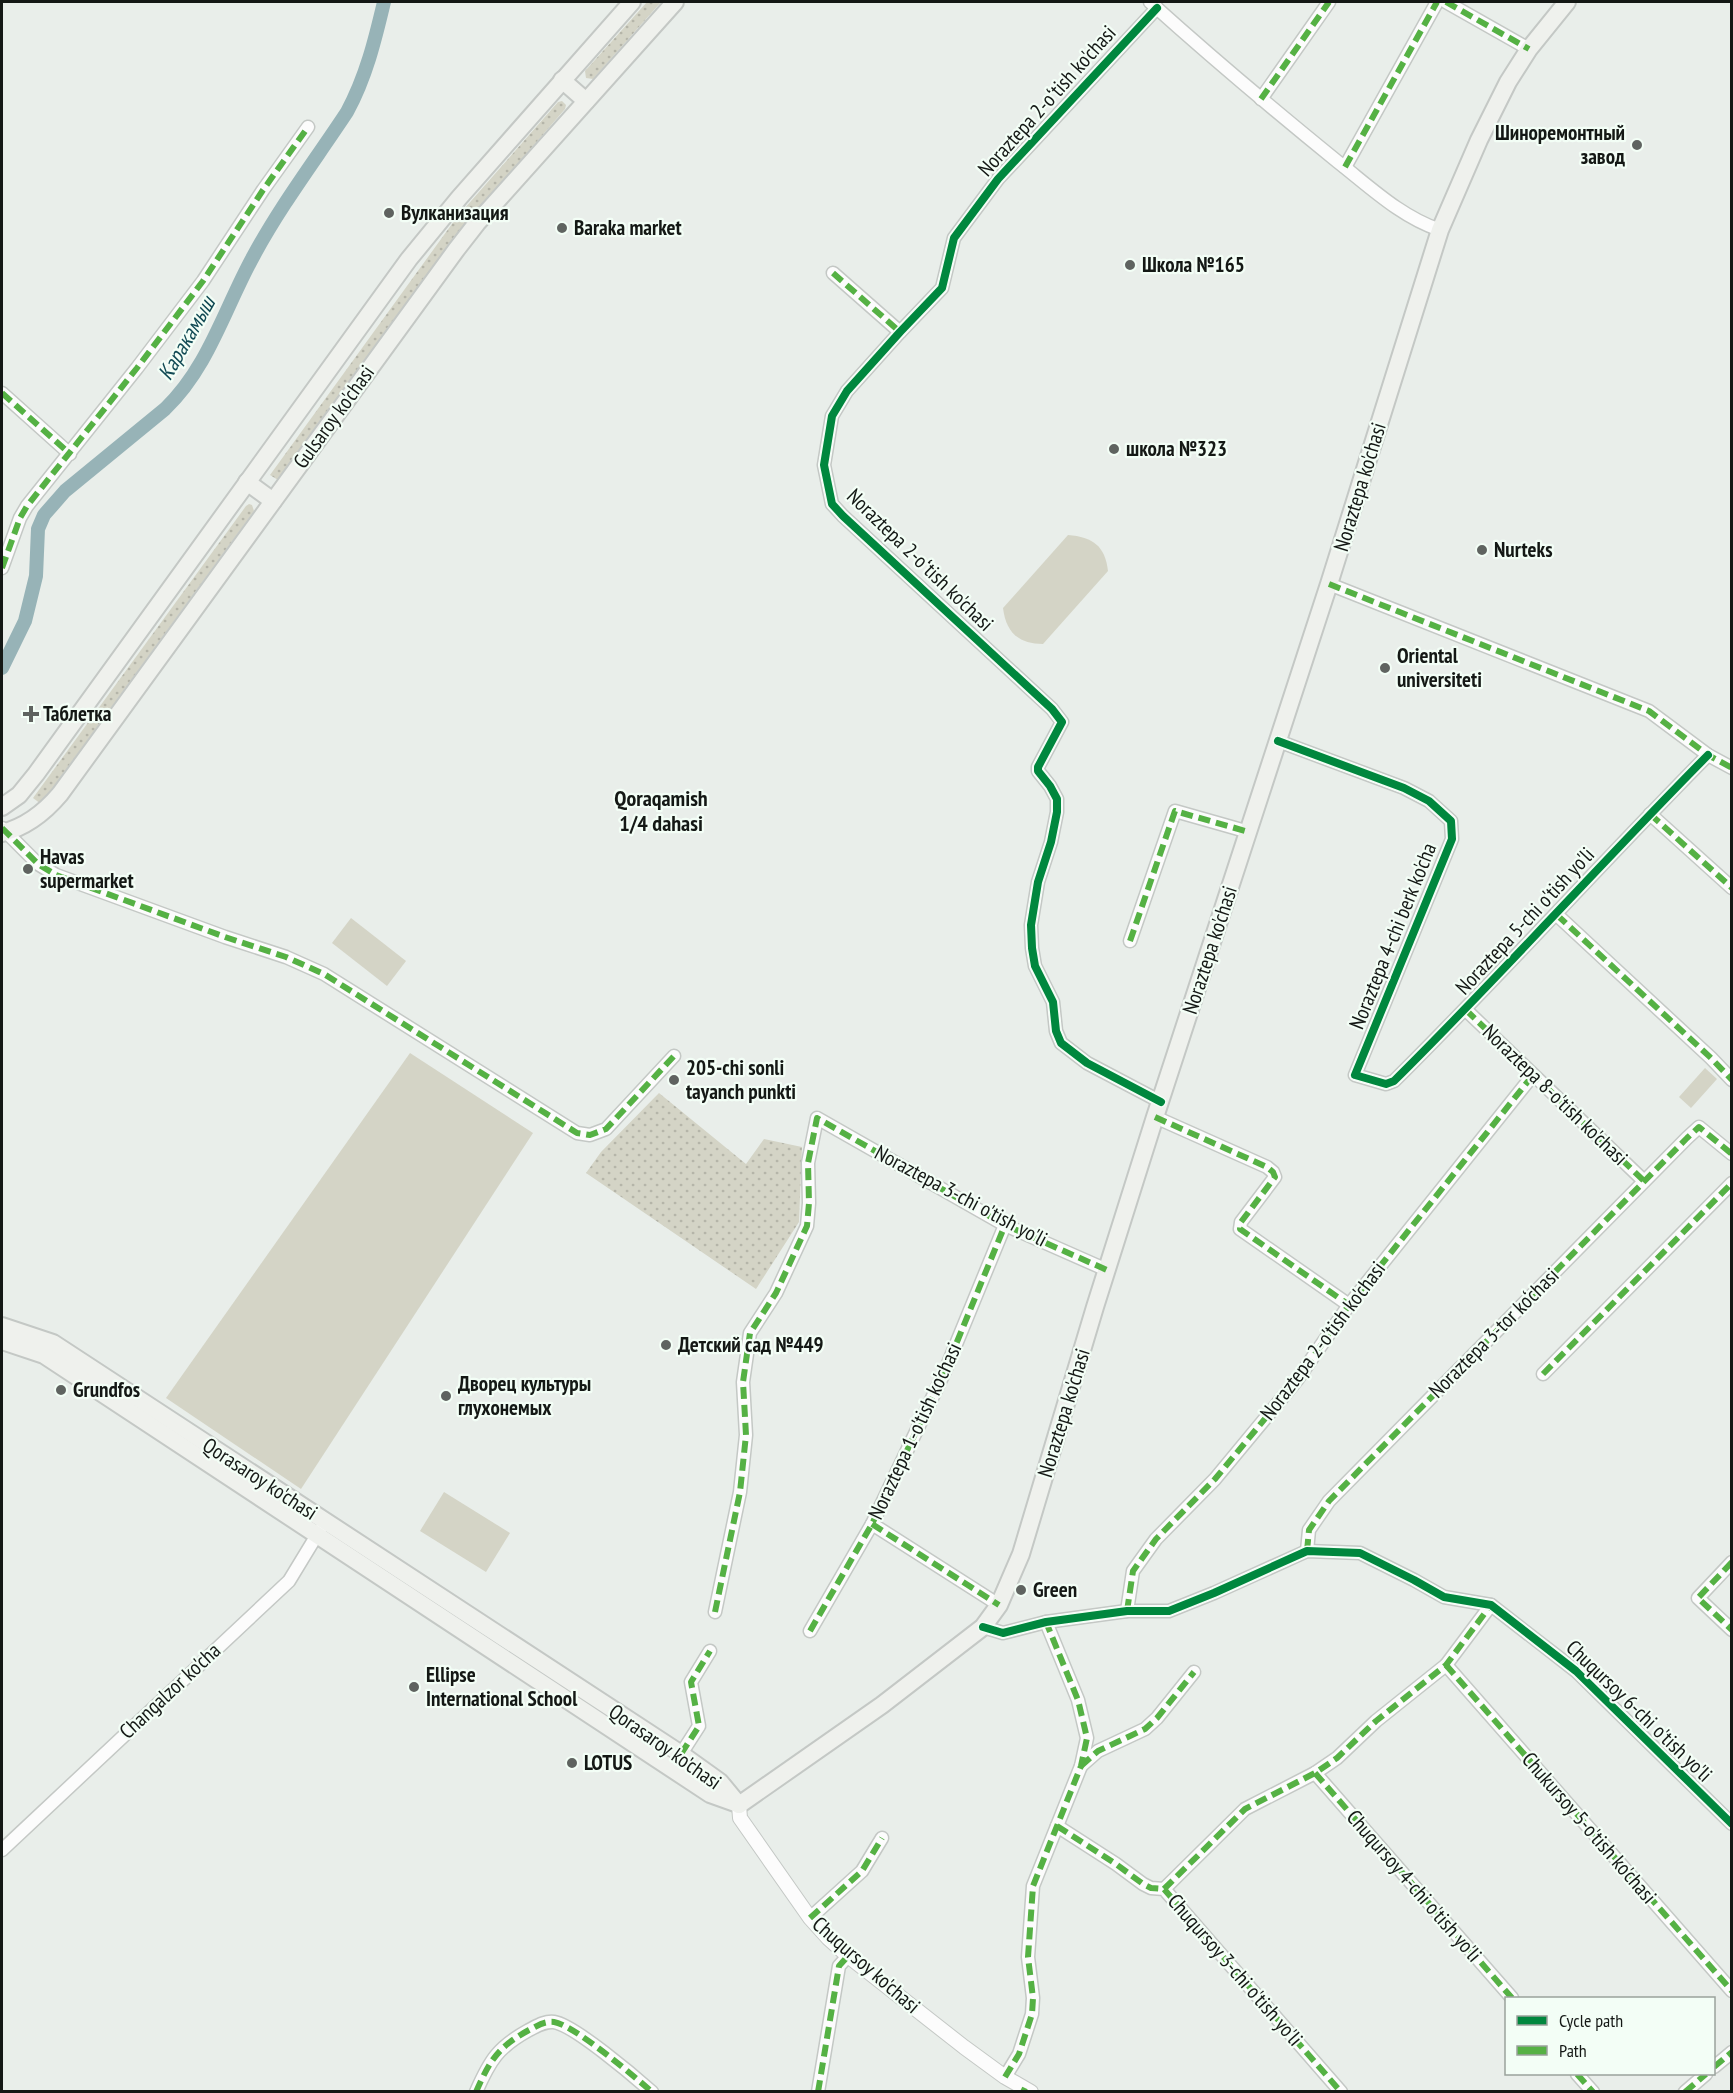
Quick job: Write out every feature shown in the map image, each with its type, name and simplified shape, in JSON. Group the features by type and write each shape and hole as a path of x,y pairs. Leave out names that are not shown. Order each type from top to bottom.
{"main road":[{"name":"Gulsaroy ko'chasi","path":"2,807 19,795 36,774 410,259 459,198 632,2"},
{"name":"Gulsaroy ko'chasi","path":"3,831 24,825 42,814 60,794 456,250 477,223 675,2"},
{"name":"Noraztepa ko'chasi","path":"739,1804 882,1705 983,1627 999,1605 1022,1554 1107,1270 1329,584 1440,230 1495,105 1529,49 1567,2"},
{"path":"562,80 586,101"},
{"path":"247,482 273,501"},
{"name":"Qorasaroy ko'chasi","path":"2,1326 53,1343 681,1754 720,1782 739,1804"},
{"name":"Qorasaroy ko'chasi","path":"2,1341 44,1355 710,1794 739,1804"}],"street":[{"path":"1262,99 1329,2"},
{"path":"1345,167 1437,2"},
{"path":"1446,2 1529,49"},
{"path":"1154,5 1262,99 1345,167 1407,215 1440,230"},
{"name":"Noraztepa 2-oʻtish ko'chasi","path":"1154,5 998,179 954,238 942,288 847,391 832,416 824,465 832,504 1052,709 1062,722 1038,771 1050,786 1056,799 1057,812 1051,842 1038,882 1031,925 1035,966 1053,1002 1056,1031 1060,1043 1158,1110"},
{"path":"2,568 20,518 27,506 70,454 203,281 263,189 308,127"},
{"path":"833,273 900,332"},
{"path":"2,393 70,454"},
{"path":"1329,584 1649,711 1708,755 1731,768"},
{"name":"Noraztepa 4-chi berk ko'cha","path":"1278,741 1404,788 1428,801 1451,821 1452,839 1356,1075"},
{"name":"Noraztepa 5-chi o'tish yo'li","path":"1356,1075 1386,1084 1390,1083 1466,1010 1650,813 1708,755"},
{"path":"1130,941 1175,811 1249,832"},
{"path":"1650,813 1731,888"},
{"path":"3,831 38,864 56,875 286,957 324,974 577,1133 590,1135 606,1129 674,1056"},
{"path":"1557,915 1730,1075"},
{"name":"Noraztepa 8-o'tish ko'chasi","path":"1466,1010 1644,1181"},
{"name":"Noraztepa 2-o'tish ko'chasi","path":"1127,1611 1133,1571 1156,1539 1215,1479 1297,1380 1349,1305 1533,1075"},
{"path":"1158,1110 1274,1172 1275,1178 1241,1222 1240,1228 1349,1305"},
{"name":"Noraztepa 3-chi o'tish yo'li","path":"715,1612 740,1492 746,1435 742,1382 750,1333 776,1293 807,1226 808,1163 817,1118 1005,1225 1107,1270"},
{"name":"Noraztepa 3-tor ko‘chasi","path":"1307,1551 1309,1530 1329,1501 1699,1127 1731,1154"},
{"path":"1543,1374 1731,1183"},
{"name":"Noraztepa 1-o'tish ko'chasi","path":"810,1630 872,1524 945,1371 1005,1225"},
{"name":"Changalzor ko'cha","path":"2,1850 289,1581 325,1521"},
{"path":"872,1524 999,1605"},
{"path":"983,1627 1002,1633 1046,1622 1127,1611 1169,1611 1307,1551 1360,1553 1444,1597 1491,1605 1446,1665 1385,1714 1337,1758 1315,1773 1245,1809 1164,1888"},
{"path":"1731,1562 1698,1598 1731,1630"},
{"name":"Chuqursoy 6-chi o'tish yo'li","path":"1491,1605 1576,1671 1731,1824"},
{"path":"1005,2077 1019,2054 1032,2014 1033,1998 1028,1957 1033,1886 1081,1766 1087,1738 1078,1700 1046,1622"},
{"path":"681,1754 699,1726 692,1682 710,1651"},
{"name":"Chukursoy 5-o'tish ko'chasi","path":"1446,1665 1731,1991"},
{"path":"1081,1766 1098,1751 1145,1728 1157,1718 1194,1672"},
{"name":"Chuqursoy 4-chi o'tish yo'li","path":"1315,1773 1511,1997"},
{"name":"Chuqursoy ko'chasi","path":"739,1804 740,1818 810,1918 848,1956 925,2017 1026,2090"},
{"name":"Chuqursoy 3-chi o'tish yo'li","path":"1057,1826 1143,1884 1151,1888 1164,1888 1341,2091"},
{"path":"810,1918 862,1871 882,1838"},
{"path":"818,2091 839,1966 848,1956"},
{"path":"476,2091 500,2048 545,2022 557,2022 594,2045 652,2091"},
{"path":"1715,2065 1731,2052"},
{"path":"1580,2075 1593,2091"},
{"path":"1685,2091 1704,2075"}],"shaded area":[{"path":"647,2 661,2 593,79 586,78 585,71"},
{"path":"562,101 566,105 565,109 465,225 278,480 270,475 457,217 558,102"},
{"path":"249,504 252,505 254,511 41,804 33,798"},
{"path":"1068,535 1084,538 1096,544 1104,555 1108,571 1043,644 1027,642 1010,630 1003,608"},
{"path":"351,918 406,961 387,986 332,943"},
{"path":"410,1053 533,1133 301,1489 166,1398"},
{"path":"1705,1068 1717,1079 1691,1108 1679,1097"},
{"path":"659,1093 746,1164 764,1139 802,1147 799,1222 756,1289 586,1173 601,1152"},
{"path":"444,1492 510,1533 486,1572 420,1531"}],"waterway":[{"name":"Каракамыш","path":"2,668 25,621 36,576 38,529 44,515 65,491 165,409 193,375 205,356 264,236 354,99 365,72 384,2"}],"marked path":[{"path":"1261,99 1329,2"},
{"path":"1345,167 1437,2"},
{"path":"1446,2 1529,49"},
{"path":"2,568 20,518 27,506 203,281 308,127"},
{"path":"833,273 900,332"},
{"path":"2,393 70,454"},
{"path":"1329,584 1649,711 1708,755 1732,768"},
{"path":"1130,941 1175,811 1249,832"},
{"path":"1650,814 1732,888"},
{"path":"2,828 38,864 56,875 286,957 324,974 577,1133 590,1135 606,1129 674,1056"},
{"path":"1557,915 1732,1080"},
{"path":"1466,1010 1644,1181"},
{"path":"1127,1611 1133,1571 1156,1539 1215,1479 1297,1380 1349,1305 1533,1075"},
{"path":"1155,1117 1267,1167 1273,1172 1275,1177 1241,1222 1240,1229 1349,1305"},
{"path":"715,1612 740,1492 746,1435 743,1382 750,1333 776,1293 807,1226 808,1163 817,1118 1005,1225 1107,1270"},
{"path":"1307,1551 1309,1530 1329,1501 1687,1138 1699,1127 1732,1154"},
{"path":"1543,1374 1732,1183"},
{"path":"810,1631 872,1524 945,1371 1005,1225"},
{"path":"872,1524 999,1605"},
{"path":"1732,1562 1698,1598 1732,1630"},
{"path":"1164,1889 1245,1809 1315,1773 1337,1758 1376,1721 1446,1665 1491,1605"},
{"path":"1005,2077 1019,2054 1032,2014 1033,1998 1028,1957 1033,1886 1081,1766 1087,1738 1078,1700 1046,1622"},
{"path":"681,1754 699,1726 691,1682 710,1651"},
{"path":"1446,1665 1732,1991"},
{"path":"1081,1766 1098,1751 1145,1729 1157,1718 1194,1672"},
{"path":"1315,1773 1511,1997"},
{"path":"1057,1826 1143,1884 1151,1888 1164,1889 1341,2092"},
{"path":"810,1918 862,1871 882,1838"},
{"path":"818,2092 839,1966 848,1956"},
{"path":"476,2092 486,2071 502,2049 529,2030 550,2022 563,2025 575,2032 619,2064 652,2092"},
{"path":"1715,2066 1732,2052"},
{"path":"1578,2075 1593,2092"},
{"path":"1685,2092 1705,2075"},
{"path":"1023,2092 1025,2088"}],"cycle path":[{"path":"1157,8 998,179 954,238 942,288 847,391 832,416 824,465 832,504 843,516 1052,709 1062,722 1038,767 1038,771 1057,799 1057,812 1051,842 1038,882 1031,925 1035,966 1053,1002 1056,1031 1061,1043 1087,1063 1161,1102"},
{"path":"1278,741 1404,788 1429,801 1451,821 1452,839 1355,1075 1386,1084 1394,1081 1434,1041 1708,755"},
{"path":"983,1627 1003,1633 1046,1622 1127,1611 1169,1611 1307,1551 1360,1553 1444,1597 1491,1605 1576,1671 1732,1824"}],"place":[{"name":"Шиноремонтный завод","path":"1637,145"},
{"name":"Вулканизация","path":"389,213"},
{"name":"Baraka market","path":"562,228"},
{"name":"Школа №165","path":"1130,265"},
{"name":"школа №323","path":"1114,449"},
{"name":"Nurteks","path":"1482,550"},
{"name":"Oriental universiteti","path":"1385,668"},
{"name":"Таблетка","path":"31,714"},
{"name":"Havas supermarket","path":"28,869"},
{"name":"205-chi sonli tayanch punkti","path":"674,1080"},
{"name":"Детский сад №449","path":"666,1345"},
{"name":"Grundfos","path":"61,1390"},
{"name":"Дворец культуры глухонемых","path":"446,1396"},
{"name":"Green","path":"1021,1590"},
{"name":"Ellipse International School","path":"414,1687"},
{"name":"LOTUS","path":"572,1763"}],"district":[{"name":"Qoraqamish 1/4 dahasi","path":"661,810"}]}
